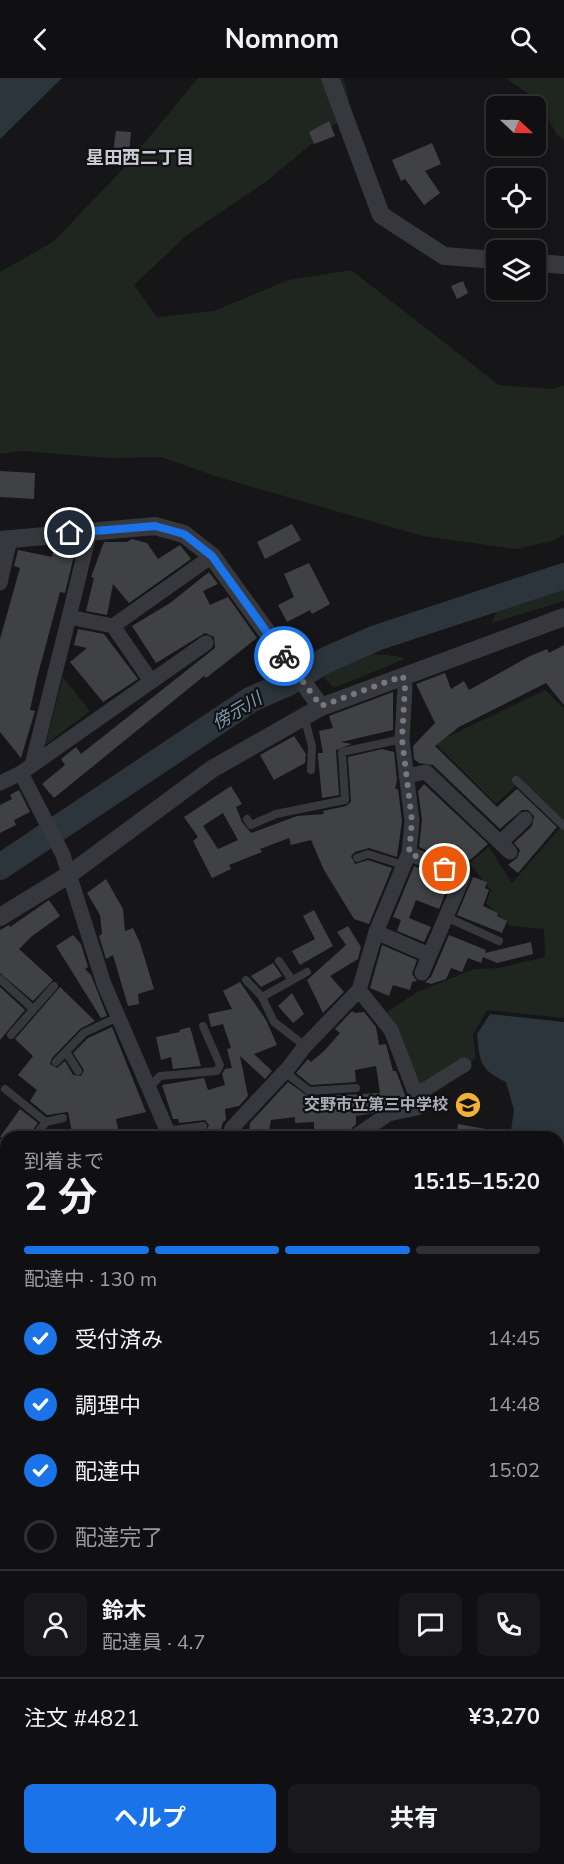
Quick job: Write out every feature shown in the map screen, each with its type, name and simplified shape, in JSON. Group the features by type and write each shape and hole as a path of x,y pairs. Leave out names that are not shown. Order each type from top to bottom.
{"street":[{"path":"330,78 381,214 444,256 486,259"},
{"path":"546,264 564,265"},
{"path":"0,583 5,539 155,526 184,534 212,556 321,706"},
{"path":"90,531 27,769 70,874 82,920 118,1017 167,1131"},
{"path":"113,627 212,556"},
{"path":"69,617 113,627 151,681"},
{"path":"0,916 70,874 212,769 321,706 564,617"},
{"path":"0,783 27,769 206,643"},
{"path":"231,1131 285,1072 305,1046 359,990 376,933 406,859 412,821 402,739 405,687 403,676"},
{"path":"406,776 426,772 476,828 506,847 525,819"},
{"path":"406,859 463,877 422,973"},
{"path":"376,933 429,956"},
{"path":"359,990 391,1030 416,1095 417,1108 388,1114 364,1131"},
{"path":"416,1095 464,1065"}],"lane":[{"path":"304,716 312,746 311,770"},
{"path":"344,810 342,752 402,739"},
{"path":"516,780 564,826"},
{"path":"247,819 251,825 276,814 345,800"},
{"path":"357,858 368,854 406,859"},
{"path":"446,917 499,941"},
{"path":"279,961 291,980"},
{"path":"262,997 307,972"},
{"path":"0,979 32,1008"},
{"path":"246,980 262,997 274,1022 305,1046"},
{"path":"11,1035 32,1008 54,986"},
{"path":"56,1062 84,1033 118,1017"},
{"path":"149,1088 160,1076 217,1071 220,1065 203,1026"},
{"path":"66,1052 78,1071"},
{"path":"285,1072 309,1091 356,1088"},
{"path":"6,1089 46,1122"},
{"path":"39,1131 46,1122 63,1118"},
{"path":"181,1131 203,1126"}],"shaded area":[{"path":"0,78 62,78 0,139"},
{"path":"198,78 343,78 349,98 340,120 267,181 187,235 134,285 157,317 214,311 288,280 351,270 499,385 552,389 564,385 564,535 552,541 516,549 423,536 221,478 161,457 110,458 22,451 0,454 0,272 53,242 123,169"},
{"path":"506,78 564,78 564,140 558,136 546,116 546,96 532,96"},
{"path":"564,583 564,601 492,623 500,600"},
{"path":"360,650 405,659 334,688 317,671"},
{"path":"63,677 90,711 45,745"},
{"path":"545,690 564,708 564,1018 487,1010 473,1035 476,1058 422,1098 405,1046 387,1012 417,992 474,969 499,968 545,957 544,929 510,926 486,903 491,890 469,863 489,847 512,883 560,828 515,786 496,804 435,743"},
{"path":"490,1014 564,1022 564,1131 511,1131 514,1110 506,1082 490,1073 482,1064 477,1034"}],"building":[{"path":"329,121 335,136 314,144 309,132"},
{"path":"116,131 131,132 129,154 113,152"},
{"path":"432,143 441,164 425,171 440,193 424,205 405,179 401,181 392,160"},
{"path":"463,281 468,293 457,299 451,286"},
{"path":"0,471 35,473 34,499 0,497"},
{"path":"292,524 301,540 265,559 257,542"},
{"path":"132,539 147,543 158,559 180,545 191,559 129,603 113,584 107,615 86,611 94,578 91,577 104,542 127,542"},
{"path":"54,546 76,547 65,593 60,592 37,678 30,710 35,711 21,758 0,732 0,639 20,568 14,566 18,550 52,557"},
{"path":"309,563 330,604 312,614 310,610 287,622 278,605 294,597 284,574"},
{"path":"209,572 218,584 203,591 210,605 228,597 257,638 206,678 204,676 54,798 42,784 65,765 61,759 76,747 81,754 215,648 214,637 205,633 156,663 132,626 170,603"},
{"path":"78,629 104,634 138,679 103,702 70,662 87,648 74,645"},
{"path":"564,645 564,705 546,683 459,727 435,746 497,807 517,789 557,827 518,873 508,865 517,858 520,850 514,843 532,826 534,816 528,810 522,810 500,829 433,765 419,763 414,759 413,746 435,723 416,684 445,673 451,689 464,681 469,690 530,656 547,649 549,653"},
{"path":"393,692 393,730 341,742 352,744 336,750 339,795 322,798 318,753 323,753 319,731 333,728 329,716"},
{"path":"294,736 306,754 305,763 274,780 260,755"},
{"path":"382,749 394,752 397,780 395,789 398,789 402,821 397,857 369,848 355,852 351,856 355,864 368,860 392,868 369,924 354,919 324,870 311,840 291,845 289,838 260,849 262,852 229,865 231,869 212,878 193,841 198,837 184,817 231,786 242,804 236,807 242,822 251,833 297,816 324,814 323,811 346,806 351,802 348,757","holes":["223,813 238,840 218,849 203,826"]},
{"path":"424,784 488,844 470,860 459,850 454,862 419,847 422,820 418,791"},
{"path":"19,790 30,812 14,820 16,825 0,833 0,805 12,799 10,795"},
{"path":"414,866 450,882 439,909 416,900 409,918 431,927 424,942 397,931 401,920 393,917"},
{"path":"473,877 487,882 485,888 489,890 483,906 498,913 497,916 507,921 502,933 457,915"},
{"path":"106,879 123,909 125,931 133,928 140,943 154,989 138,994 139,1004 128,1006 113,955 106,959 99,936 102,934 100,915 87,893"},
{"path":"49,900 60,916 32,936 19,949 53,980 33,1001 0,973 0,930 9,925 10,927"},
{"path":"314,910 333,946 300,965 292,951 315,939 303,916"},
{"path":"348,926 361,947 358,959 330,976 344,992 323,1013 307,980 346,945 337,932"},
{"path":"73,935 81,944 88,967 85,969 91,975 107,1016 101,1018 56,946"},
{"path":"449,935 486,950 485,953 531,942 533,954 497,963 483,957 481,963 468,958 462,972 451,968 446,979 431,984 425,982 431,977"},
{"path":"382,945 417,960 412,974 417,981 412,982 410,990 393,985 389,996 370,988"},
{"path":"273,963 282,976 261,987 251,976"},
{"path":"240,982 266,1020 277,1045 254,1054 272,1071 265,1079 240,1056 248,1096 239,1106 225,1109 226,1120 223,1122 221,1131 206,1131 209,1125 205,1120 179,1123 178,1119 173,1119 162,1085 204,1078 208,1090 225,1085 222,1074 225,1069 232,1068 227,1049 231,1048 223,1024 211,1027 208,1014 232,1009 223,991"},
{"path":"0,987 25,1010 0,1040"},
{"path":"60,987 95,1021 80,1029 52,1058 50,1064 57,1068 65,1061 73,1075 81,1076 84,1070 73,1053 88,1038 112,1027 146,1112 116,1119 119,1131 72,1131 68,1112 47,1115 30,1101 37,1090 18,1075 33,1056 15,1039"},
{"path":"292,993 304,1014 293,1023 278,1006"},
{"path":"352,1011 364,1012 376,1027 379,1045 386,1044 393,1071 396,1071 407,1100 386,1105 373,1113 356,1116 356,1124 349,1131 314,1131 314,1122 295,1123 295,1117 271,1120 269,1131 249,1131 250,1123 288,1082 309,1097 380,1093 376,1066 355,1070 356,1082 311,1085 296,1073 308,1059 311,1062 324,1051 340,1033 335,1029"},
{"path":"190,1027 201,1066 173,1069 171,1057 161,1060 156,1037 180,1032 179,1030"},
{"path":"20,1109 38,1123 32,1131 4,1131"},
{"path":"458,1124 497,1131 457,1131"}],"waterway":[{"name":"傍示川","path":"0,867 250,700 288,683 326,660 376,638 564,576"}],"way so far":[{"path":"284,656 321,706 403,676 405,687 402,739 412,821 409,853 445,869"}],"place":[{"name":"交野市立第三中学校","path":"468,1105"}],"district":[{"name":"星田西二丁目","path":"140,158"}],"route":[{"path":"70,533 155,526 184,534 212,556 284,656"}]}
